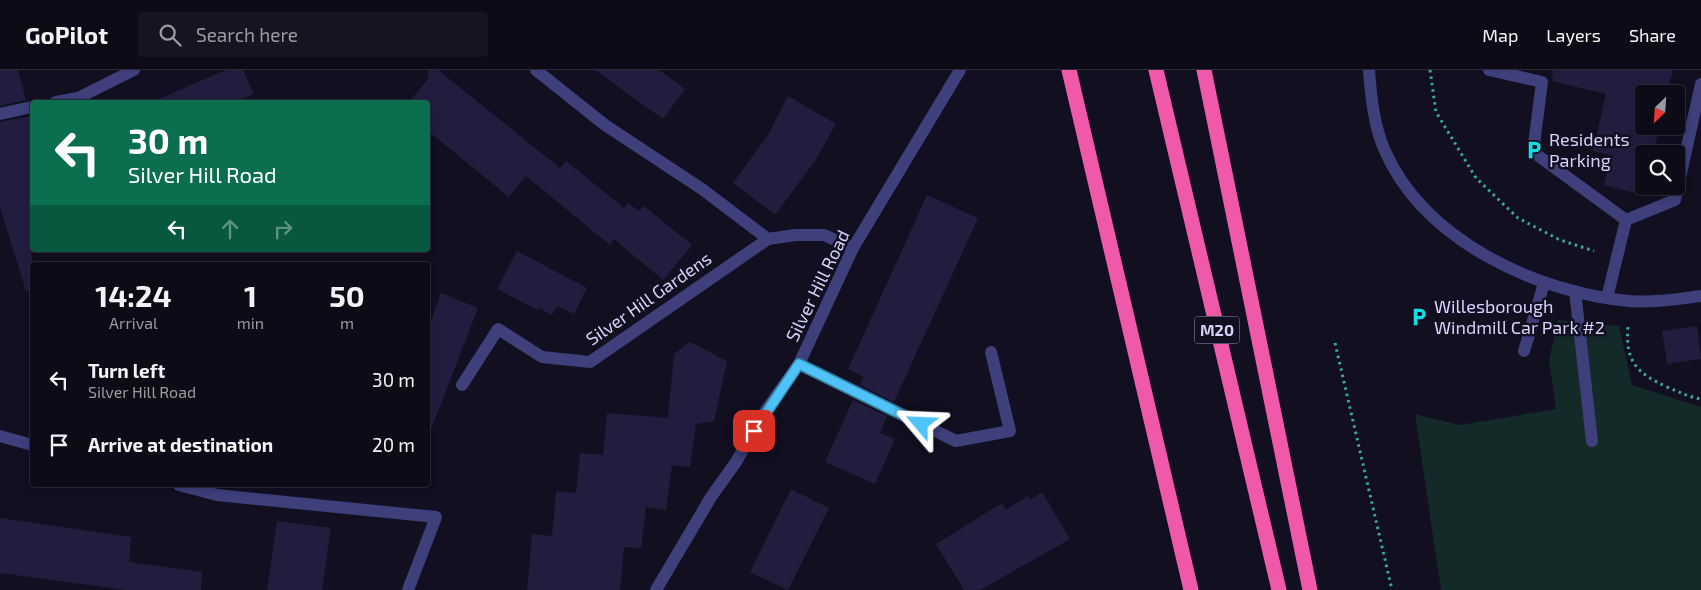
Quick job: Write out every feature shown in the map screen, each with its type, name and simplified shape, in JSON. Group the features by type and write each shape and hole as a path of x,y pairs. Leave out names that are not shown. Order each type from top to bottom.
{"highway":[{"path":"1069,70 1191,590"},
{"name":"M20","path":"1156,70 1279,590"},
{"name":"M20","path":"1204,70 1310,590"}],"street":[{"path":"67,100 78,98 134,70"},
{"path":"536,70 605,125 702,189 768,239"},
{"name":"Silver Hill Road","path":"656,590 711,497 736,462 762,416 799,364 853,248 960,70"},
{"path":"1369,70 1371,101 1384,150 1409,194 1459,238 1494,262 1544,283 1607,298 1631,301 1656,301 1701,296"},
{"path":"1489,70 1542,82 1533,152 1626,220"},
{"path":"1626,220 1675,200 1701,84"},
{"path":"0,114 30,107"},
{"path":"1607,298 1626,220"},
{"name":"Silver Hill Gardens","path":"462,385 498,329 542,357 590,362 768,239 795,235 824,235 853,248"},
{"path":"1524,351 1544,283"},
{"path":"1575,291 1592,441"},
{"path":"799,364 956,441 1010,431 990,352"},
{"path":"0,436 30,444"},
{"path":"186,487 217,496 436,516 408,590"}],"path":[{"path":"1430,70 1436,112 1476,178 1518,218 1560,240 1616,258"},
{"path":"1631,301 1628,334 1634,365 1645,377 1689,397 1701,399"},
{"path":"1335,343 1392,590"}],"green space":[{"path":"1558,320 1619,326 1632,385 1701,407 1701,590 1441,590 1415,414 1460,425 1556,409 1549,360"}],"building":[{"path":"0,70 18,70 26,100 0,106"},
{"path":"226,70 243,70 254,94 240,100 157,100"},
{"path":"428,70 438,70 560,168 566,161 624,208 628,203 639,211 644,206 692,245 663,280 614,239 610,245 526,176 509,197 430,133 430,100 411,100 428,79"},
{"path":"595,70 659,70 685,89 663,119"},
{"path":"1553,70 1673,70 1669,85 1635,85 1635,135 1658,135 1655,145 1635,145 1635,193 1604,185 1611,155 1593,151 1606,94 1552,81"},
{"path":"788,96 836,124 815,161 775,215 733,183 768,135"},
{"path":"30,116 30,252 32,252 32,262 30,262 30,290 26,291 0,207 0,122"},
{"path":"927,195 978,218 894,402 860,385 864,377 848,369"},
{"path":"517,251 587,288 574,314 557,306 552,315 497,289"},
{"path":"441,293 478,308 430,432 430,323"},
{"path":"1697,326 1701,359 1667,364 1662,331"},
{"path":"690,342 727,361 714,421 696,424 690,467 672,465 666,510 646,507 641,548 624,547 620,590 527,590 532,534 552,536 556,491 576,493 580,453 603,455 607,413 668,418 674,354"},
{"path":"853,400 887,416 880,433 895,439 875,484 825,462"},
{"path":"791,489 829,508 788,590 750,572"},
{"path":"1042,492 1070,539 980,590 964,590 936,544 1002,503 1006,510 1028,496 1030,500"},
{"path":"0,518 131,537 129,562 202,572 201,590 126,590 0,573"},
{"path":"277,521 331,528 322,590 267,590"}],"place":[{"name":"Residents Parking","path":"1534,150"},
{"name":"Willesborough Windmill Car Park #2","path":"1419,317"}],"route":[{"path":"754,431 762,416 799,364 921,424"}]}
